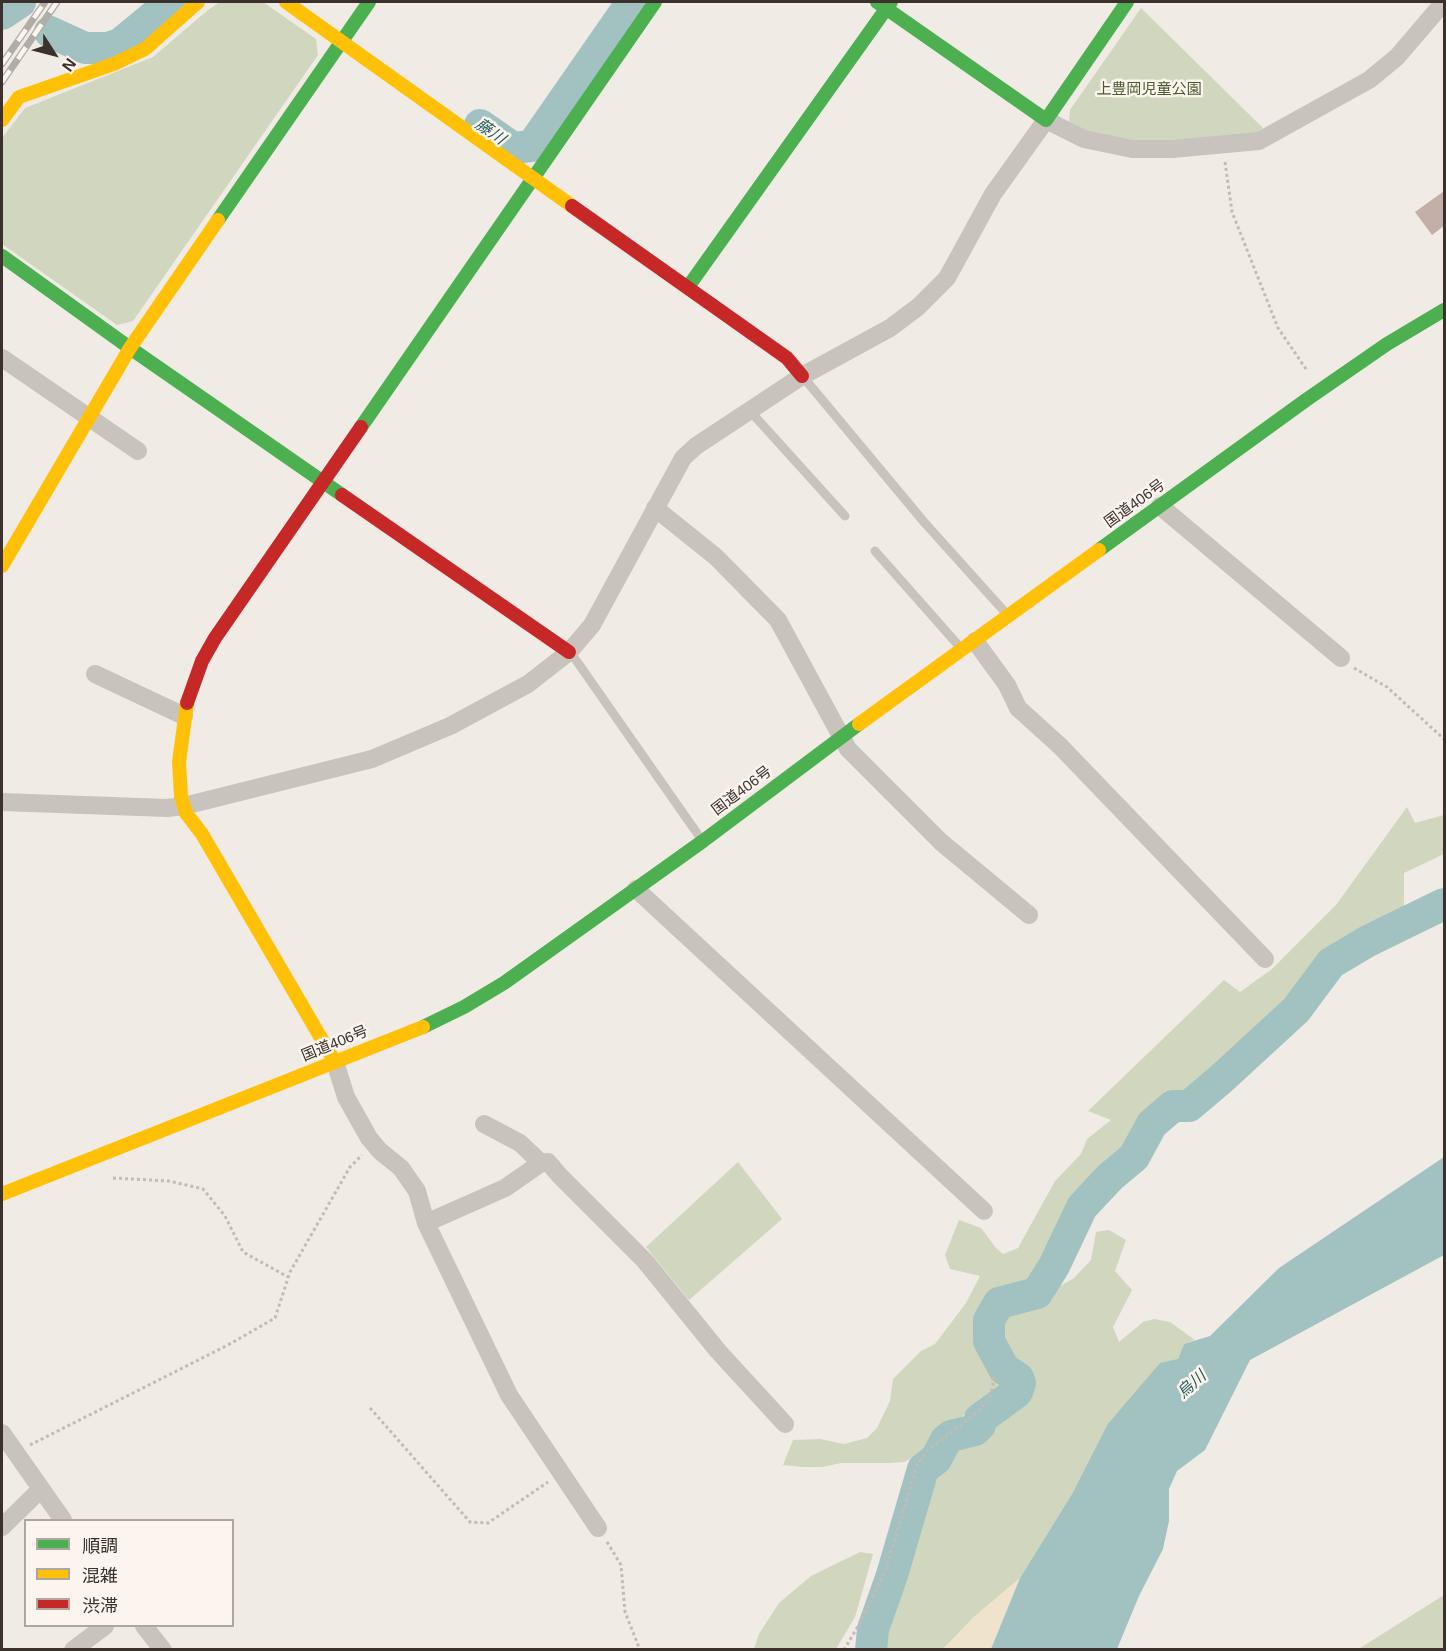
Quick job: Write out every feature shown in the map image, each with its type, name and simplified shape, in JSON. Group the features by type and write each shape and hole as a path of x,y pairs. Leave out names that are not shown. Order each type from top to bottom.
{"main road":[{"path":"2,120 19,97 114,64 138,53 198,2"},
{"path":"286,2 787,358 802,376"},
{"path":"2,566 130,348 369,2"},
{"path":"335,1062 184,806 181,796 179,762 184,716 194,680 211,646 655,2"},
{"path":"688,287 885,4 1046,120 1126,2"},
{"path":"2,256 130,348 569,652"},
{"name":"国道406号","path":"3,1189 84,1161 335,1062 420,1028 464,1007 504,982 703,841 842,737 1320,390 1444,310"}],"street":[{"path":"2,802 167,808 184,806 372,759 450,726 528,684 569,652 583,637 603,606 683,458 696,446 802,376 890,328 918,307 947,278 993,195 1046,120 1084,140 1132,149 1172,149 1258,141 1369,80 1397,57 1444,2"},
{"path":"2,358 138,451"},
{"path":"1160,506 1341,657"},
{"path":"655,508 716,557 778,620 848,749 941,842 1029,915"},
{"path":"968,646 1007,685 1018,708 1060,746 1265,959"},
{"path":"95,674 184,716"},
{"path":"636,889 984,1210"},
{"path":"335,1062 346,1097 374,1143 402,1168 417,1191 426,1223 509,1395 598,1528"},
{"path":"484,1124 520,1143 541,1163"},
{"path":"426,1223 505,1188 541,1163 549,1162 560,1176 645,1261 718,1351 785,1424"},
{"path":"2,1433 62,1519"},
{"path":"2,1527 41,1489"},
{"path":"73,1650 104,1627"},
{"path":"145,1627 163,1650"}],"lane":[{"path":"802,376 924,522 1010,616"},
{"path":"750,411 845,516"},
{"path":"876,551 968,646"},
{"path":"569,652 576,658 703,841"}],"path":[{"path":"1223,145 1232,212 1278,328 1320,390"},
{"path":"1341,657 1354,668 1387,687 1444,739"},
{"path":"15,1453 228,1345 275,1318 288,1276 350,1167 374,1143"},
{"path":"84,1161 105,1178 170,1181 203,1189 225,1216 243,1252 288,1276"},
{"path":"844,1650 886,1569 917,1465 927,1451 978,1411 990,1396 993,1373"},
{"path":"370,1408 471,1521 488,1523 561,1473"},
{"path":"598,1528 621,1566 626,1612 640,1650"}],"green space":[{"path":"220,2 263,2 316,39 318,55 133,321 117,325 2,244 2,138 25,108 153,57"},
{"name":"上豊岡児童公園","path":"1141,8 1263,128 1256,133 1174,143 1136,143 1088,134 1069,121 1070,110"},
{"path":"1407,807 1415,823 1444,815 1444,854 1404,873 1404,924 1368,941 1331,963 1296,1010 1221,1079 1189,1106 1173,1106 1152,1124 1134,1157 1110,1177 1082,1207 1054,1266 1037,1292 1048,1293 1074,1278 1091,1260 1096,1232 1109,1230 1126,1240 1115,1271 1132,1290 1113,1327 1119,1342 1143,1322 1154,1319 1170,1322 1195,1340 1184,1344 1178,1359 1107,1425 1072,1494 1020,1578 974,1617 943,1649 875,1649 877,1629 928,1473 946,1451 952,1439 976,1433 983,1427 984,1421 1002,1405 1020,1394 1023,1383 1020,1376 1007,1366 991,1340 993,1330 986,1341 1001,1371 1016,1383 1014,1391 966,1413 918,1455 904,1462 891,1463 841,1463 823,1467 783,1465 793,1440 820,1439 844,1444 867,1438 877,1428 890,1401 893,1379 921,1351 935,1344 966,1303 980,1276 950,1269 945,1255 959,1220 981,1228 1003,1254 1018,1248 1055,1181 1081,1154 1087,1139 1111,1120 1088,1111 1224,980 1240,992 1272,969 1336,905"},
{"path":"738,1162 782,1219 689,1300 646,1247"},
{"path":"860,1552 873,1554 855,1617 836,1649 754,1649 759,1634 779,1603 811,1576"},
{"path":"1444,1595 1444,1649 1357,1650 1406,1619"}],"sand":[{"path":"1020,1578 991,1649 943,1650 974,1617"}],"water":[{"name":"烏川","path":"1444,1157 1444,1255 1250,1360 1205,1450 1177,1471 1169,1489 1169,1521 1163,1549 1139,1596 1117,1649 991,1649 1020,1578 1072,1494 1107,1425 1160,1363 1178,1359 1184,1344 1210,1336 1279,1268"}],"building":[{"path":"1444,191 1444,226 1432,235 1415,212"}],"waterway":[{"name":"藤川","path":"2,14 20,2"},
{"name":"藤川","path":"50,32 85,48 108,48 120,44 171,2"},
{"name":"藤川","path":"480,125 513,148 532,146 632,2"},
{"path":"871,1650 873,1629 892,1575 923,1469 936,1459 946,1440 951,1436 975,1430 980,1425 980,1419 1017,1392 1020,1383 1018,1378 1004,1369 989,1341 989,1320 999,1303 1037,1293 1054,1266 1082,1207 1110,1177 1134,1157 1152,1124 1173,1106 1189,1106 1221,1079 1296,1010 1331,963 1368,941 1444,904"}],"railway":[{"path":"2,64 45,2"},
{"path":"2,82 57,2"}],"traffic: fast":[{"path":"218,220 369,2"},
{"path":"361,427 655,2"},
{"path":"877,2 1046,120 1127,2"},
{"path":"688,287 891,2"},
{"path":"2,256 342,495"},
{"path":"1099,550 1306,400 1387,344 1444,310"},
{"path":"423,1027 464,1007 504,983 703,841 859,724"}],"traffic: slow":[{"path":"2,120 19,97 114,64 145,49 198,2"},
{"path":"286,2 572,206"},
{"path":"2,566 130,348 218,220"},
{"path":"859,724 1099,550"},
{"path":"187,703 179,762 181,796 186,813 202,834 335,1062"},
{"path":"2,1194 423,1027"}],"traffic: jam":[{"path":"572,206 787,358 802,376"},
{"path":"187,703 202,661 215,638 361,427"},
{"path":"342,495 569,652"}]}
